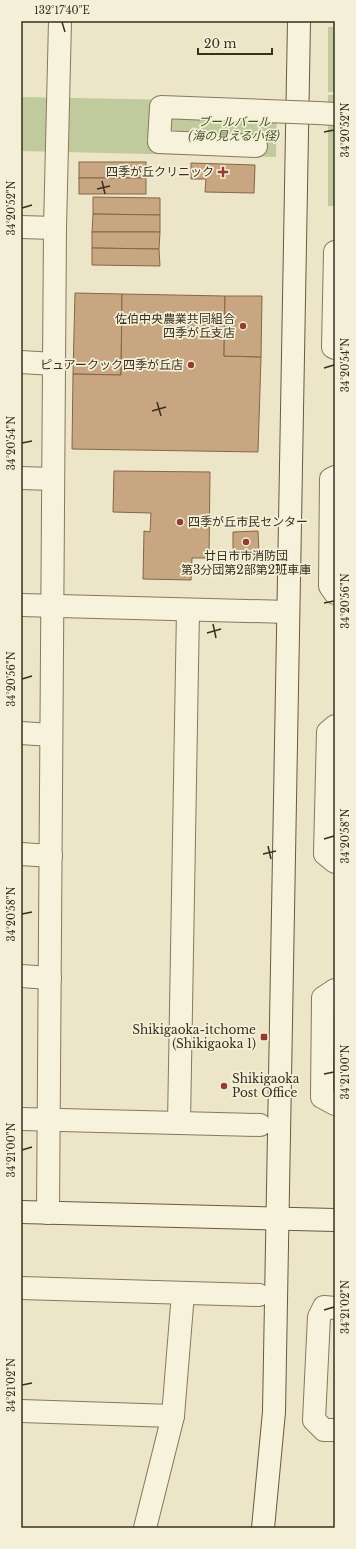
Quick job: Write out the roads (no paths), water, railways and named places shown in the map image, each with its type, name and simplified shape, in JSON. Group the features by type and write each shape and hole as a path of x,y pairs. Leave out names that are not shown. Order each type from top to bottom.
{"street":[{"path":"48,1213 55,228 60,21"},
{"path":"263,1528 274,1412 299,21"},
{"path":"256,146 159,142 161,107 326,113"},
{"path":"21,227 55,228"},
{"path":"335,252 335,348"},
{"path":"21,362 54,364"},
{"path":"335,477 331,479 330,586 335,593"},
{"path":"21,478 53,479"},
{"path":"21,605 288,612"},
{"path":"179,1123 188,610"},
{"path":"335,726 328,732 325,854 335,862"},
{"path":"21,733 52,735"},
{"path":"21,854 51,856"},
{"path":"21,976 50,978"},
{"path":"335,990 323,998 322,1097 335,1104"},
{"path":"21,1119 260,1125"},
{"path":"21,1212 335,1220"},
{"path":"21,1288 259,1295"},
{"path":"145,1528 173,1416 182,1293"},
{"path":"335,1308 324,1307 320,1318 314,1420 324,1430 335,1430"},
{"path":"21,1411 173,1416"}],"place":[{"name":"四季が丘クリニック","path":"223,172"},
{"name":"佐伯中央農業共同組合 四季が丘支店","path":"243,326"},
{"name":"ピュアークック四季が丘店","path":"191,365"},
{"name":"四季が丘市民センター","path":"180,522"},
{"name":"廿日市市消防団 第3分団第2部第2班車庫","path":"246,542"},
{"name":"Shikigaoka-itchome (Shikigaoka 1)","path":"264,1037"},
{"name":"Shikigaoka Post Office","path":"224,1086"}],"park label":[{"name":"ブールバール (海の見える小径)","path":"234,129"}]}
